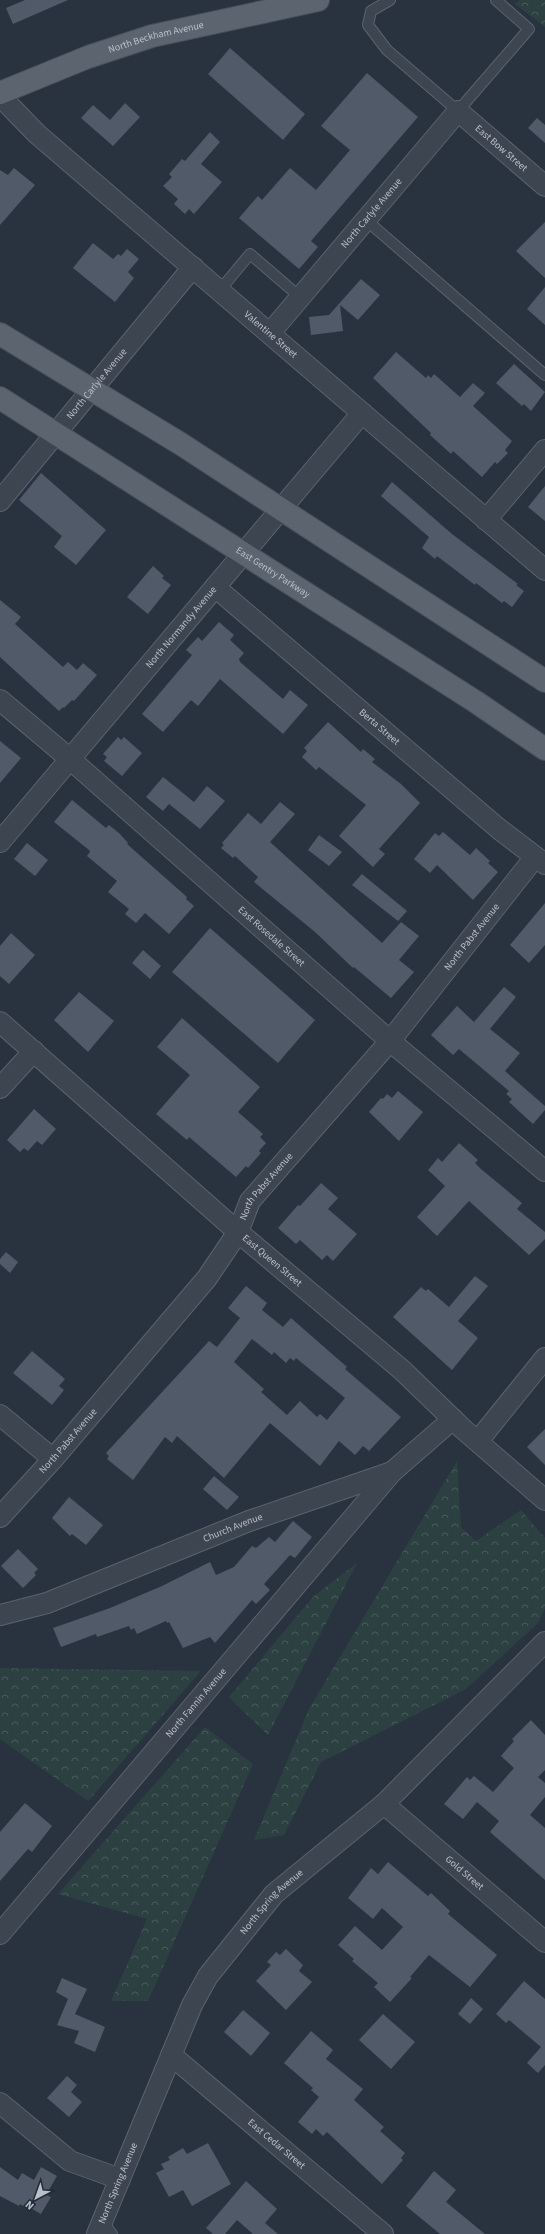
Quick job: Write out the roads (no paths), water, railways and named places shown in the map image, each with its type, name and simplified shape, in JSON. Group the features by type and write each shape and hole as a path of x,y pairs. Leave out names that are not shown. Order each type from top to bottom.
{"main road":[{"name":"North Beckham Avenue","path":"0,94 120,46 181,29 318,0"},
{"path":"0,334 92,390 280,509 545,681"},
{"name":"East Gentry Parkway","path":"0,398 476,702 545,750"}],"street":[{"name":"Valentine Street","path":"0,94 37,134 545,570"},
{"name":"East Bow Street","path":"458,111 545,186"},
{"name":"North Carlyle Avenue","path":"270,333 458,111"},
{"name":"North Carlyle Avenue","path":"0,501 193,267"},
{"name":"North Normandy Avenue","path":"0,842 362,413"},
{"path":"486,520 545,450"},
{"name":"Berta Street","path":"215,587 540,861"},
{"name":"East Rosedale Street","path":"0,700 70,759 390,1041 545,1172"},
{"name":"North Pabst Avenue","path":"0,1517 53,1459 207,1278 238,1232 250,1201 390,1041 540,861"},
{"name":"East Queen Street","path":"0,1022 238,1232 402,1370 453,1419 545,1500"},
{"path":"0,1088 34,1051"},
{"path":"478,1441 545,1358"},
{"path":"0,1415 53,1459"},
{"name":"Church Avenue","path":"0,1615 47,1603 249,1521 392,1472 453,1419"},
{"name":"North Fannin Avenue","path":"0,1934 392,1472"},
{"name":"North Spring Avenue","path":"104,2230 120,2179 192,2004 208,1976 274,1894 384,1804 545,1642"},
{"name":"Gold Street","path":"384,1804 545,1942"},
{"name":"East Cedar Street","path":"171,2055 382,2234"},
{"path":"0,2103 70,2161 120,2179"}],"lane":[{"path":"390,0 371,11 368,25 387,50 458,111 529,29 496,0"},
{"path":"366,220 545,375"},
{"path":"220,290 250,254 300,297"}]}
